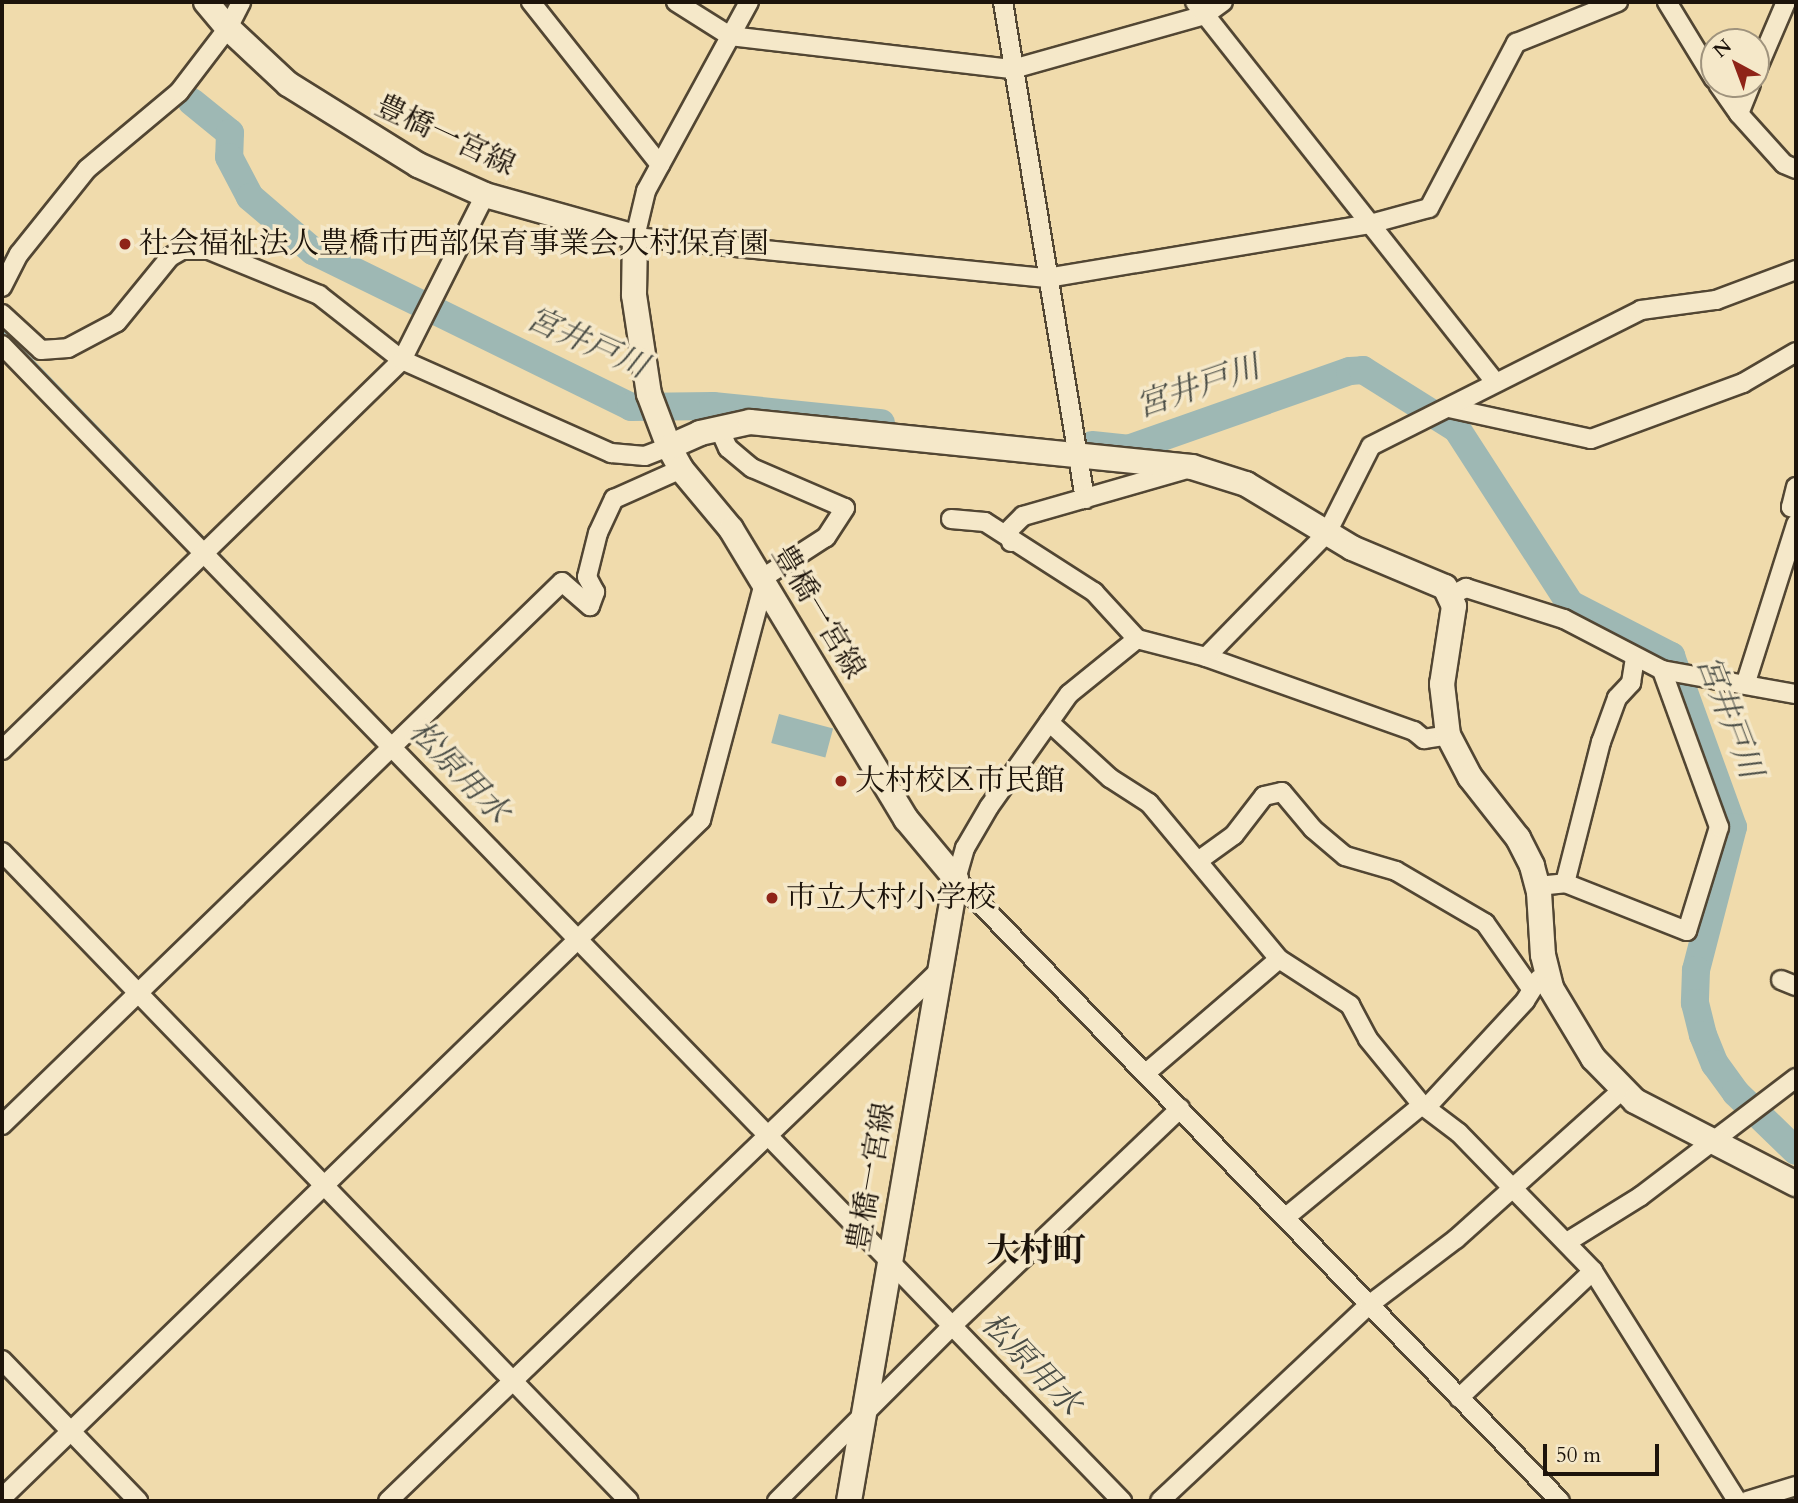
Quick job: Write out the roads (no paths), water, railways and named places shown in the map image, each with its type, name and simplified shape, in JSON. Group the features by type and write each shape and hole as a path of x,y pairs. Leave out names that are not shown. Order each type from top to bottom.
{"main road":[{"name":"豊橋一宮線","path":"206,2 228,29 288,84 343,121 418,165 485,195 635,237 635,295 649,394 668,447 681,469 731,529 906,819 956,879 943,967 888,1262 849,1501"},
{"path":"668,447 719,428 773,424 1075,446 1192,467 1246,484 1374,559 1435,581 1452,595 1442,684 1448,735 1470,776 1518,838 1538,886 1539,980 1551,988 1593,1058 1635,1101 1796,1184"}],"street":[{"path":"2,287 19,254 87,169 179,92 228,29 241,2"},
{"path":"531,2 660,164"},
{"path":"676,2 730,37 1013,69 1223,2"},
{"path":"749,2 646,191 635,237 1047,278 1370,224 1429,208 1516,43 1618,2"},
{"path":"1003,2 1085,499"},
{"path":"1667,2 1700,56"},
{"path":"1770,39 1786,2"},
{"path":"1200,9 1495,382"},
{"path":"1728,98 1784,164 1796,169"},
{"path":"1739,114 1745,98"},
{"path":"2,750 402,360 485,195"},
{"path":"14,352 53,350 100,334 170,257 195,248 319,295 402,360 611,453 645,456 668,447"},
{"path":"1206,657 1327,533 1371,446 1641,310 1716,300 1794,276"},
{"path":"2,314 14,352 582,935 769,1130 888,1262 956,1322 1122,1501"},
{"path":"1446,410 1591,439 1743,383 1796,352"},
{"path":"2,1498 701,820 762,581 826,537 845,508 752,468 728,449 719,428"},
{"path":"1011,542 1009,530 1014,520 1192,467"},
{"path":"2,1125 562,582 590,606 595,592 587,577 598,533 614,499 681,469"},
{"path":"1796,487 1791,507 1796,509"},
{"path":"951,519 985,522 1011,542 1094,592 1138,639 1206,657 1414,731 1424,739 1448,735"},
{"path":"1746,682 1796,524"},
{"path":"1452,595 1466,588 1564,619 1634,659 1663,670 1746,682 1796,694"},
{"path":"1138,639 1087,675 1049,722 983,817 965,848 956,879 1558,1500"},
{"path":"1565,883 1601,742 1617,698 1631,683 1634,659"},
{"path":"1538,886 1565,883 1687,931 1720,827 1663,670"},
{"path":"1049,722 1110,778 1149,803 1279,959 1350,1004 1368,1039 1424,1106 1512,1186 1567,1242 1592,1271 1737,1501"},
{"path":"1198,861 1234,835 1264,796 1282,792 1313,829 1345,856 1396,871 1485,923 1539,980 1525,1001 1424,1106 1286,1217"},
{"path":"2,852 629,1501"},
{"path":"1146,1073 1279,959"},
{"path":"388,1501 769,1130 943,967"},
{"path":"1567,1242 1716,1141 1796,1078"},
{"path":"1160,1501 1369,1306 1456,1239 1622,1090"},
{"path":"778,1501 864,1418 956,1322 1180,1109"},
{"path":"1459,1398 1592,1271"},
{"path":"2,1360 138,1501"},
{"path":"1747,1501 1796,1486"}],"water":[{"path":"779,714 833,728 825,757 771,743"}],"waterway":[{"name":"宮井戸川","path":"192,102 230,133 229,157 250,197 313,251 631,407 713,406 881,423"},
{"name":"松原用水","path":"2,330 208,544"},
{"name":"宮井戸川","path":"1092,445 1128,449 1350,371 1363,370 1457,429 1570,604 1671,656 1733,827 1696,970 1695,1003 1703,1035 1715,1064 1736,1093 1796,1151"},
{"name":"松原用水","path":"214,550 395,738"},
{"name":"松原用水","path":"401,744 451,796"}],"place":[{"name":"社会福祉法人豊橋市西部保育事業会大村保育園","path":"125,244"},
{"name":"大村校区市民館","path":"841,781"},
{"name":"市立大村小学校","path":"772,898"}],"district":[{"name":"大村町","path":"1036,1251"}]}
